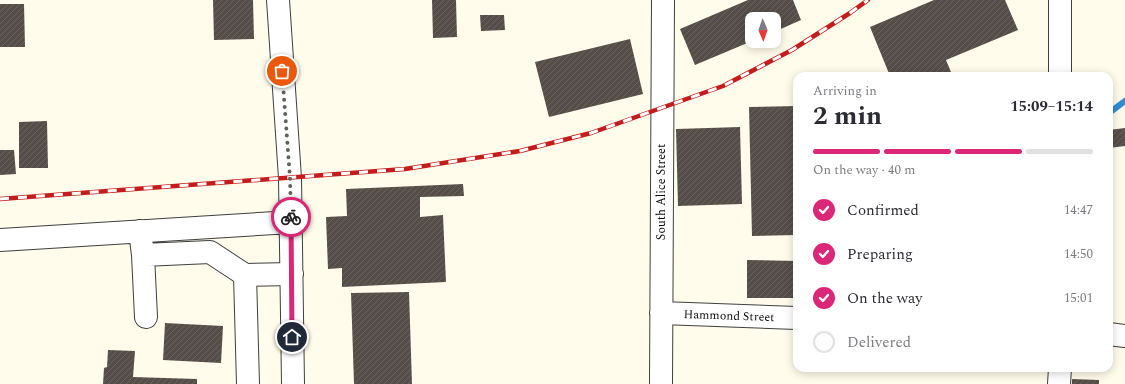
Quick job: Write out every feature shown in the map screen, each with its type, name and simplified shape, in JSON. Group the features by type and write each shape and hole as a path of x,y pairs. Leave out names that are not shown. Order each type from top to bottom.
{"street":[{"path":"278,0 290,178 293,384"},
{"name":"South Alice Street","path":"661,384 663,0"},
{"path":"1060,0 1060,72"},
{"path":"0,240 291,222"},
{"path":"140,231 143,255 146,317"},
{"path":"143,255 210,252 245,275 292,274"},
{"path":"245,275 248,384"},
{"name":"Hammond Street","path":"661,313 793,318"},
{"path":"1113,334 1125,336"},
{"path":"1060,372 1060,384"}],"building":[{"path":"213,0 253,0 254,39 214,40"},
{"path":"432,0 456,0 457,37 433,38"},
{"path":"748,0 793,0 801,20 781,29 781,12 745,12 745,44 695,65 680,29"},
{"path":"934,0 1005,0 1018,30 946,60 951,72 888,72 870,27"},
{"path":"0,4 24,4 25,47 0,47"},
{"path":"480,15 504,15 505,30 481,31"},
{"path":"630,39 643,94 549,117 535,62"},
{"path":"793,106 793,235 752,236 749,107"},
{"path":"47,121 48,168 19,168 19,122"},
{"path":"740,127 742,204 678,206 676,129"},
{"path":"1125,128 1125,146 1113,148 1113,130"},
{"path":"0,150 14,150 16,174 0,175"},
{"path":"463,184 464,196 420,197 420,217 443,215 446,282 342,287 342,268 328,269 326,217 347,216 346,189"},
{"path":"747,260 793,261 793,298 747,298"},
{"path":"409,292 412,384 354,384 351,293"},
{"path":"165,323 223,326 221,363 163,360"},
{"path":"108,350 135,351 133,377 197,379 197,384 103,384 104,368 107,367"},
{"path":"1072,379 1099,380 1099,384 1072,384"}],"waterway":[{"path":"1113,110 1125,101"}],"railway":[{"path":"0,199 405,169 520,151 591,133 723,86 792,50 868,0"}],"way so far":[{"path":"282,71 290,178 291,217"}],"route":[{"path":"291,217 292,337"}]}
